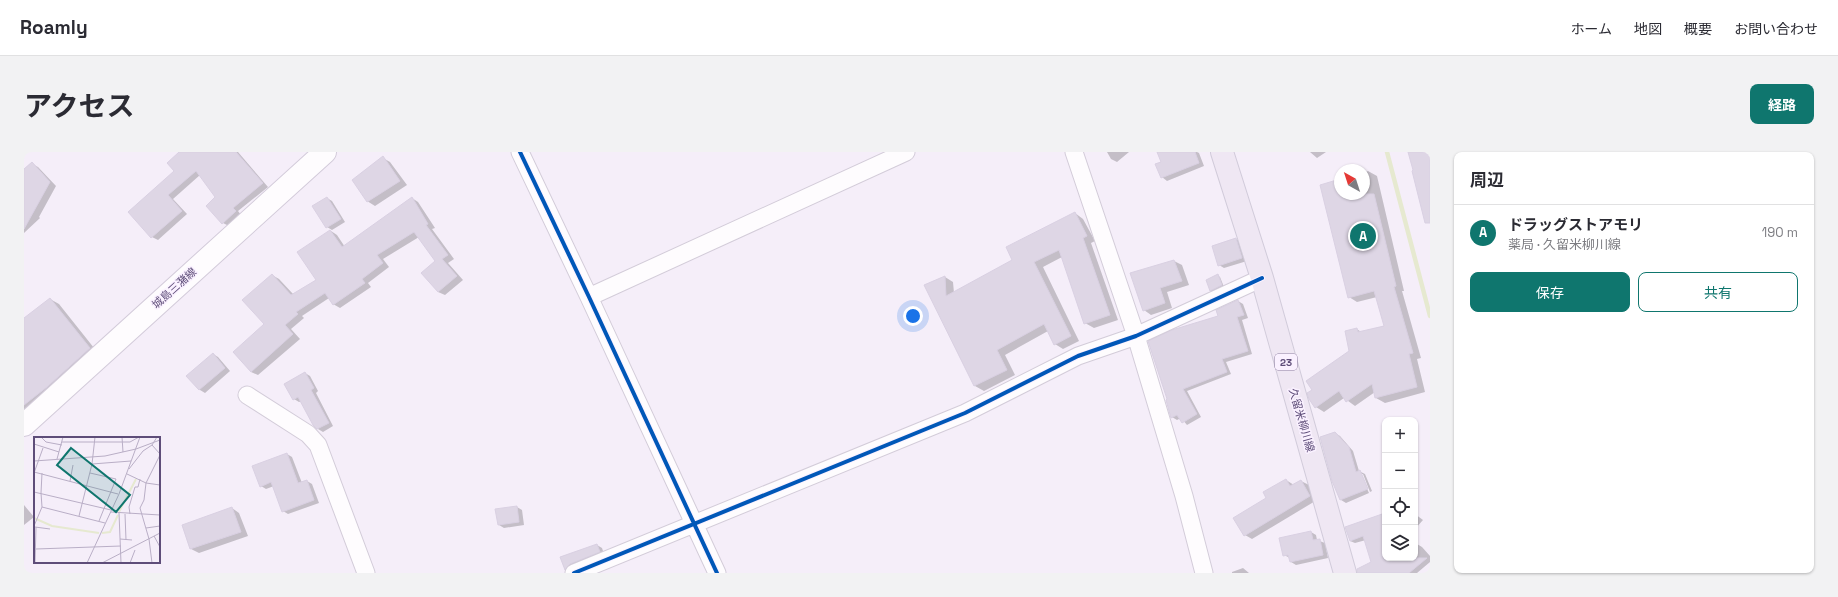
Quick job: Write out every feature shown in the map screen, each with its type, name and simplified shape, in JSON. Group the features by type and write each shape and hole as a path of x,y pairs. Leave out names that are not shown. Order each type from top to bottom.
{"main road":[{"name":"城島三潴線","path":"24,425 325,152"},
{"name":"久留米柳川線","path":"1222,152 1262,278 1345,573"}],"street":[{"path":"520,152 717,573"},
{"path":"589,297 906,152"},
{"path":"1074,152 1136,336 1184,496 1204,573"},
{"path":"574,573 965,413 1078,356 1136,336 1262,278"},
{"path":"247,395 308,434 318,445 366,573"}],"building":[{"path":"179,152 236,152 263,183 233,208 236,211 222,224 206,206 215,197 196,171 168,195 182,211 151,238 128,212 174,171 167,163"},
{"path":"1157,152 1195,152 1199,163 1161,178 1155,164 1161,162"},
{"path":"1408,152 1430,152 1430,223 1425,223"},
{"path":"383,156 400,181 367,202 352,180"},
{"path":"32,162 50,182 24,229 24,169"},
{"path":"1334,181 1334,200 1370,200 1370,194 1374,194 1396,286 1394,287 1413,353 1409,354 1417,387 1375,398 1372,384 1346,402 1339,391 1315,408 1309,399 1307,393 1312,390 1306,381 1349,351 1345,331 1357,328 1358,332 1384,326 1374,291 1348,298 1320,185"},
{"path":"327,197 341,219 326,228 312,206"},
{"path":"412,197 428,224 426,225 448,255 442,259 457,276 438,292 421,273 435,261 414,232 377,255 383,263 362,279 365,283 333,305 325,293 296,312 298,314 285,325 293,334 251,372 233,352 264,324 242,300 272,274 291,295 316,280 297,252 330,230 342,247"},
{"path":"1075,212 1087,236 1083,238 1110,315 1084,324 1059,250 1034,262 1071,336 1054,345 1044,324 997,350 1007,370 974,386 924,285 945,276 946,296 1012,260 1006,247"},
{"path":"1236,238 1242,258 1218,266 1212,246"},
{"path":"1174,260 1182,281 1160,288 1165,303 1143,311 1130,273"},
{"path":"1218,274 1222,285 1210,291 1206,280"},
{"path":"50,298 90,348 47,387 24,405 24,318"},
{"path":"1238,300 1244,315 1237,317 1248,351 1222,359 1227,372 1183,389 1197,414 1182,423 1177,415 1171,418 1167,399 1148,341 1172,330 1218,316 1216,310"},
{"path":"213,353 225,368 199,390 186,376"},
{"path":"305,372 314,388 311,390 329,423 317,429 313,425 298,397 293,400 284,384"},
{"path":"1335,432 1349,447 1356,472 1360,470 1368,489 1340,500 1332,481 1320,437"},
{"path":"287,453 298,483 307,480 314,500 282,512 271,482 260,487 252,466"},
{"path":"1286,479 1290,486 1301,480 1310,496 1244,536 1233,518 1266,498 1263,492"},
{"path":"517,506 519,522 498,525 495,509"},
{"path":"232,507 241,532 190,549 182,525"},
{"path":"1382,514 1382,561 1418,561 1418,558 1427,558 1409,573 1357,573 1357,569 1371,562 1363,536 1350,541 1345,527"},
{"path":"1311,531 1313,540 1320,539 1323,555 1290,562 1288,555 1283,556 1279,538"},
{"path":"597,544 600,552 570,564 565,570 560,557"}],"waterway":[{"path":"1387,152 1430,316"}],"cycle path":[{"path":"520,152 717,573"},
{"path":"574,573 965,413 1078,356 1136,336 1262,278"}],"place":[{"name":"ドラッグストアモリ","path":"1363,236"}]}
